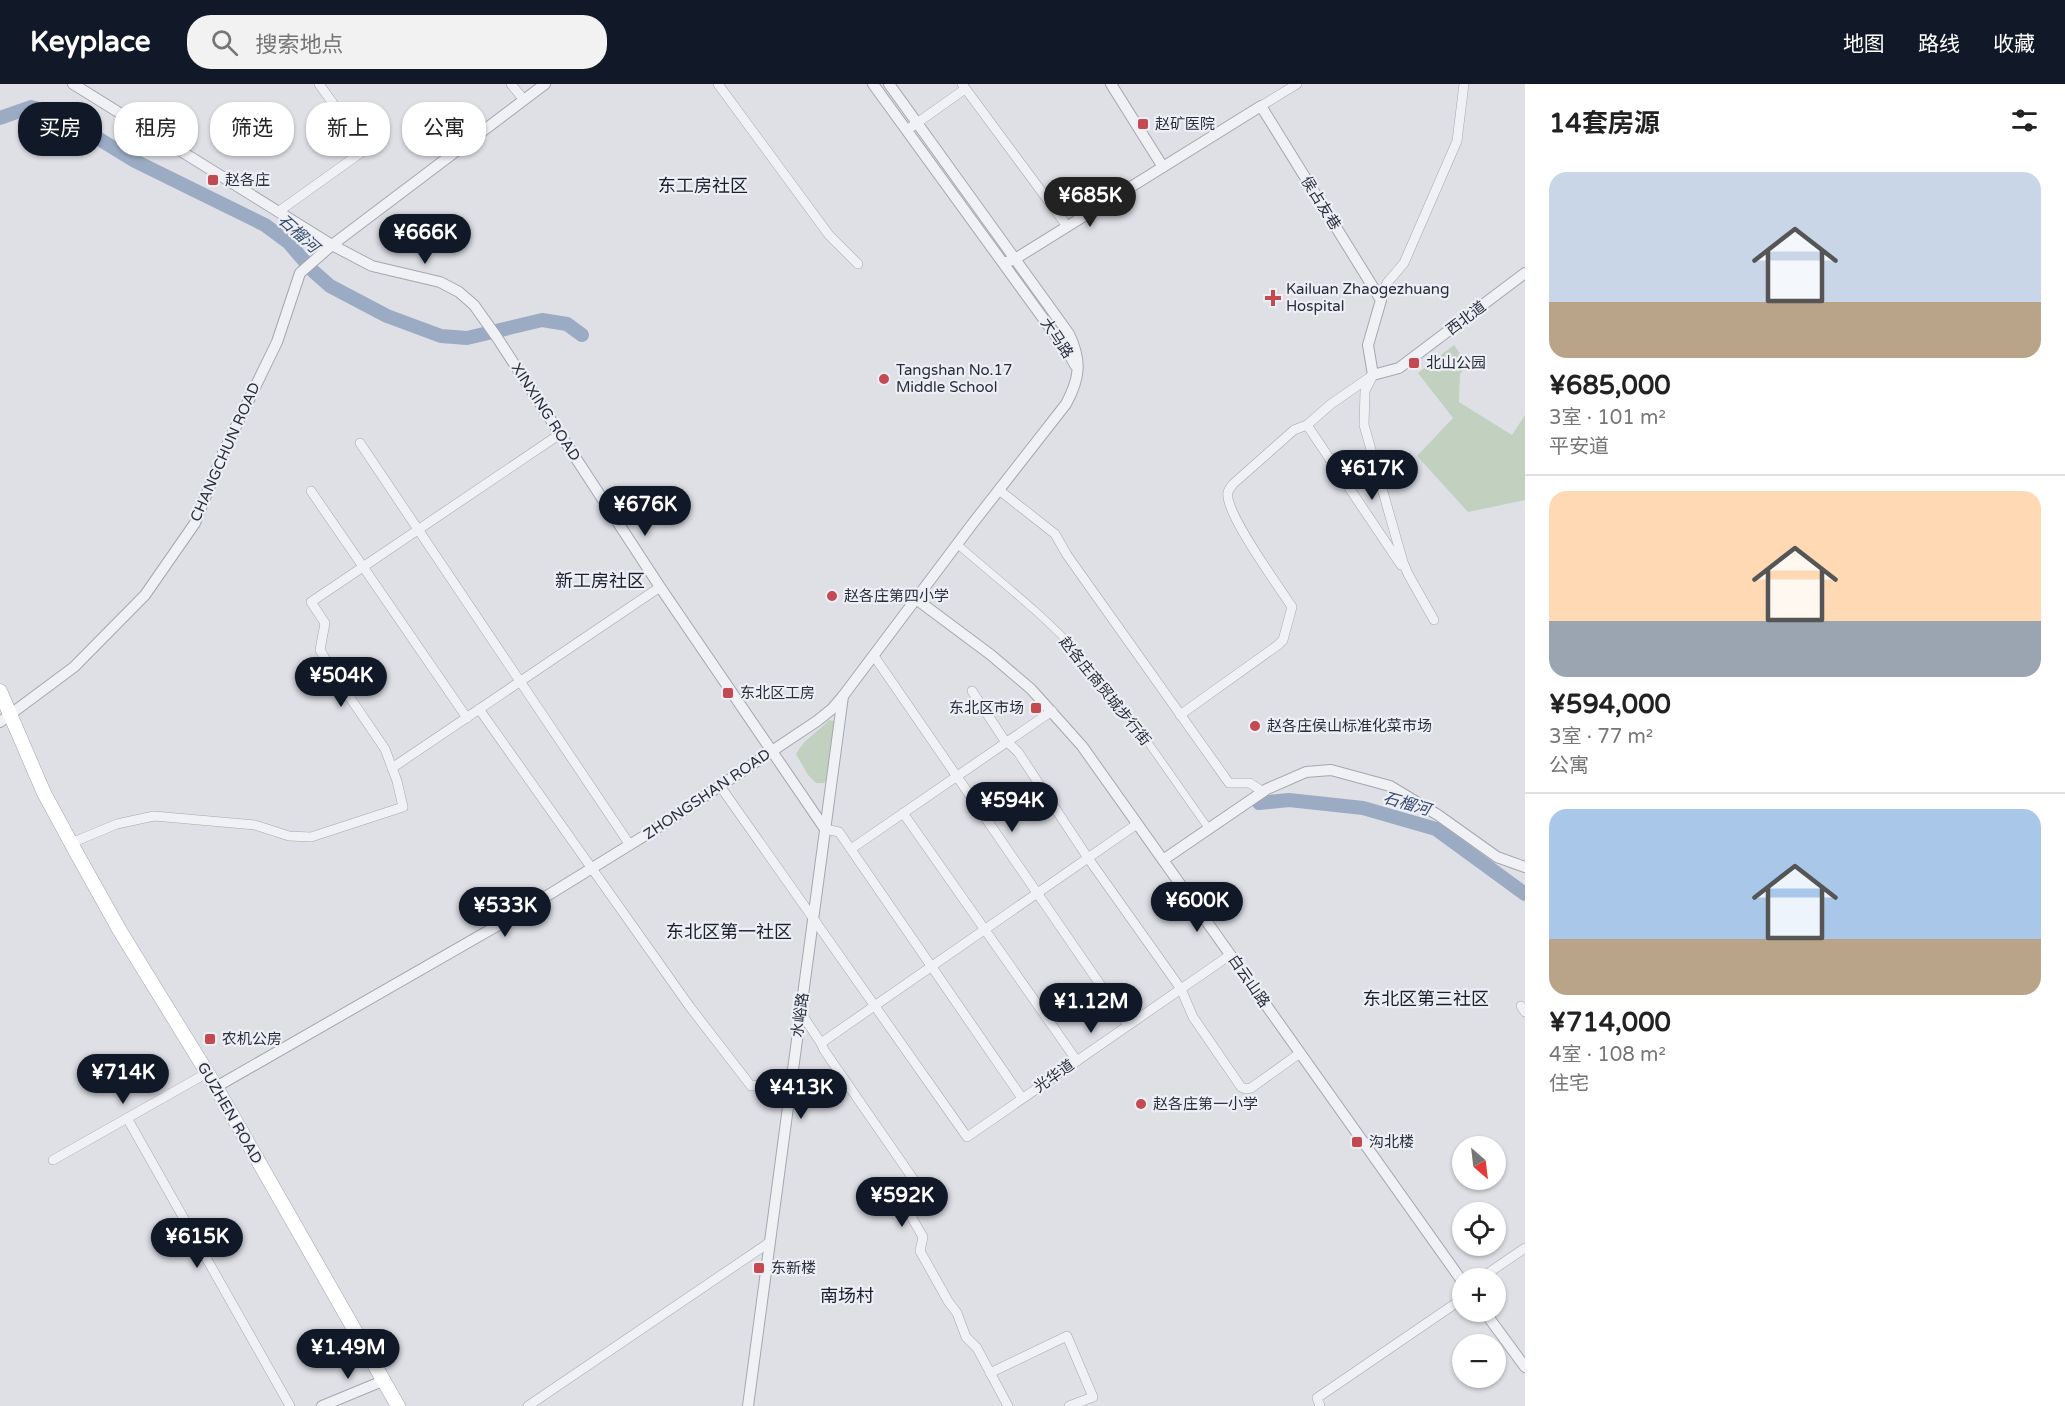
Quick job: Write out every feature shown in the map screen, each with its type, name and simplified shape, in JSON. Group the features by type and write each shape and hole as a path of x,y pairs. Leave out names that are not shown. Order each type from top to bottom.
{"main road":[{"name":"GUZHEN ROAD","path":"0,691 5,719 71,843 120,931 216,1087 398,1406"}],"street":[{"name":"XINXING ROAD","path":"73,84 332,245 372,266 440,282 459,292 474,305 660,587 825,829"},
{"path":"278,212 366,149 319,84"},
{"path":"512,84 524,100"},
{"name":"CHANGCHUN ROAD","path":"5,719 74,667 145,595 195,523 223,453 277,342 300,273 332,245 545,84"},
{"path":"718,84 830,235 858,264"},
{"name":"大马路","path":"873,84 1009,261"},
{"name":"大马路","path":"889,84 1009,261 1078,370"},
{"path":"1112,84 1162,166"},
{"path":"1009,261 1298,84"},
{"path":"1408,574 1364,425 1365,391 1373,375 1368,345 1387,283 1404,263 1456,141 1464,84"},
{"path":"907,130 963,86 1067,226"},
{"name":"侯占友巷","path":"1261,106 1381,300"},
{"name":"西北道","path":"1373,375 1399,368 1525,273"},
{"name":"ZHONGSHAN ROAD","path":"216,1087 516,915 630,845 817,721 843,696 1066,404 1076,384 1078,370"},
{"path":"1180,715 1278,645 1282,640 1292,607 1242,529 1229,502 1228,492 1233,484 1294,430 1307,425 1331,404 1373,375"},
{"path":"1307,425 1408,574 1434,620"},
{"path":"71,843 117,824 154,816 255,825 289,836 312,837 403,807 385,748 320,650 325,623 311,602 560,434"},
{"path":"360,443 630,845"},
{"path":"999,490 1055,534 1067,555 1228,783 1250,783 1263,792"},
{"path":"311,491 466,718"},
{"name":"赵各庄商贸城步行街","path":"957,544 1077,651 1137,727 1209,829"},
{"path":"392,768 660,587"},
{"name":"白云山路","path":"916,599 991,655 1031,689 1082,746 1453,1268"},
{"path":"874,656 1128,1025"},
{"path":"972,692 1008,742 1018,752 1088,858 1180,989 1193,1017 1244,1089 1251,1088 1300,1053"},
{"name":"水峪路","path":"748,1406 843,696"},
{"path":"479,709 591,869 751,1086 792,1082"},
{"path":"851,849 1052,711"},
{"path":"1163,860 1263,792 1306,772 1331,770 1390,786 1438,815 1497,857 1525,867"},
{"path":"720,786 874,1006"},
{"path":"903,813 1077,1060"},
{"path":"821,1043 1137,824"},
{"path":"825,829 839,832 1022,1098"},
{"name":"光华道","path":"874,1006 967,1137 1230,955"},
{"path":"801,1013 916,1183 912,1218 923,1237 920,1251 957,1313 966,1337 977,1348 1008,1406"},
{"path":"53,1160 207,1073"},
{"path":"127,1118 290,1406"},
{"path":"528,1406 770,1242"},
{"path":"1496,1268 1525,1248"},
{"path":"1320,1406 1317,1398 1452,1306"},
{"path":"1492,1322 1525,1367"},
{"path":"990,1373 1067,1336 1093,1397 1069,1406"},
{"path":"322,1406 385,1380"}],"green space":[{"path":"1454,345 1468,365 1460,374 1459,402 1512,435 1525,415 1525,500 1468,512 1417,456 1453,418 1418,373"},
{"path":"829,720 834,721 827,779 824,783 816,783 808,775 796,754 807,740"}],"waterway":[{"name":"石榴河","path":"0,118 31,107 73,123 135,161 265,225 288,242 313,271 330,286 387,316 441,336 467,338 542,320 567,324 582,335"},
{"name":"石榴河","path":"1259,803 1289,800 1363,808 1436,829 1525,894"}],"place":[{"name":"赵矿医院","path":"1143,124"},
{"name":"赵各庄","path":"213,180"},
{"name":"Kailuan Zhaogezhuang Hospital","path":"1273,298"},
{"name":"北山公园","path":"1414,363"},
{"name":"Tangshan No.17 Middle School","path":"884,379"},
{"name":"赵各庄第四小学","path":"832,596"},
{"name":"东北区工房","path":"728,693"},
{"name":"东北区市场","path":"1036,708"},
{"name":"赵各庄侯山标准化菜市场","path":"1255,726"},
{"name":"农机公房","path":"210,1039"},
{"name":"赵各庄第一小学","path":"1141,1104"},
{"name":"沟北楼","path":"1357,1142"},
{"name":"东新楼","path":"759,1268"}],"district":[{"name":"东工房社区","path":"703,186"},
{"name":"新工房社区","path":"600,581"},
{"name":"东北区第一社区","path":"729,932"},
{"name":"东北区第三社区","path":"1426,999"},
{"name":"南场村","path":"847,1296"}]}
